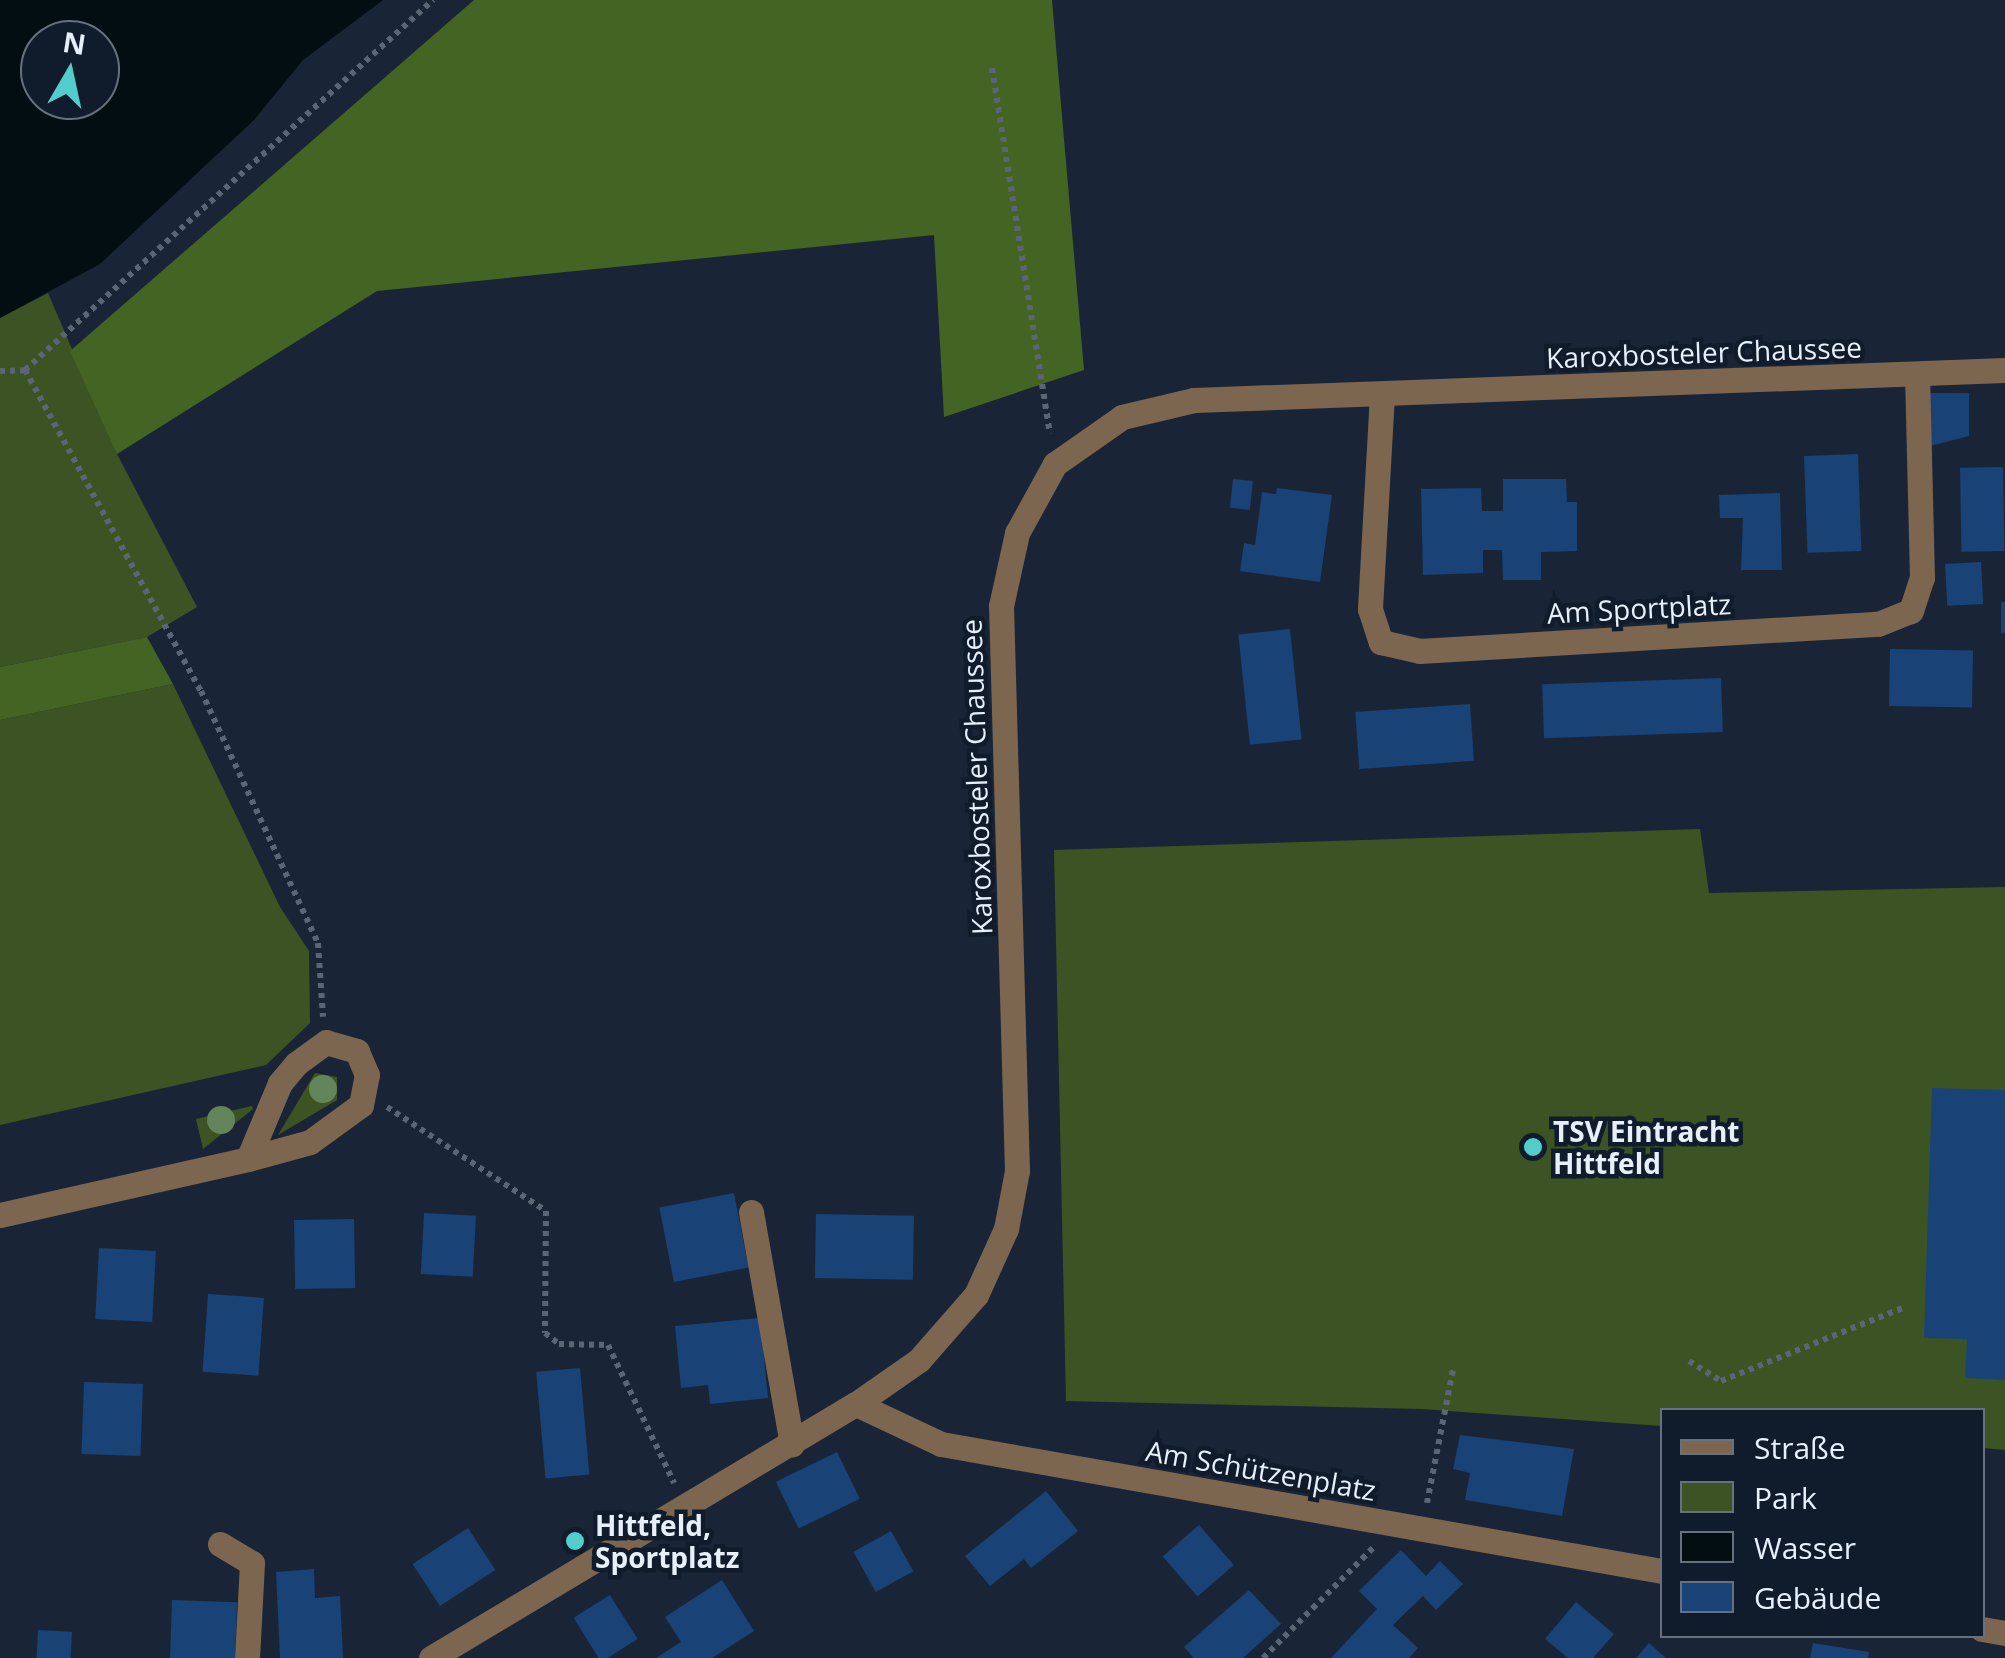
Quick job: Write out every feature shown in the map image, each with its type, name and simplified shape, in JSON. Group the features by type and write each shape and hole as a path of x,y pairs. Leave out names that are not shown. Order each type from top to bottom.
{"street":[{"name":"Karoxbosteler Chaussee","path":"431,1658 856,1404 919,1360 976,1295 1008,1217 1017,1170 1001,606 1017,533 1056,464 1122,417 1194,400 2005,370"},
{"name":"Am Sportplatz","path":"1382,394 1370,610 1381,642 1418,651 1878,624 1911,611 1922,578 1917,374"},
{"path":"0,1216 248,1159 310,1142 361,1105 367,1087 357,1051 326,1042 280,1082 248,1159"},
{"path":"751,1212 792,1444"},
{"name":"Am Schützenplatz","path":"856,1404 941,1444 1660,1572"},
{"path":"220,1544 252,1563 247,1658"}],"path":[{"path":"0,371 25,370 433,0"},
{"path":"992,68 1056,464"},
{"path":"25,370 201,690 318,942 326,1042"},
{"path":"367,1087 390,1110 546,1211 544,1332 559,1344 608,1345 684,1507"},
{"path":"1690,1361 1721,1381 1905,1307"},
{"path":"1434,1468 1453,1369"},
{"path":"1263,1658 1372,1555 1380,1521"}],"green space":[{"path":"474,0 1052,0 1084,370 944,417 934,235 377,291 117,454 70,351"},
{"path":"48,293 117,454 197,607 147,637 0,667 0,318"},
{"path":"147,637 173,684 0,720 0,667"},
{"path":"173,684 280,907 309,951 310,1023 266,1065 0,1125 0,720"},
{"name":"TSV Eintracht Hittfeld","path":"1700,829 1709,893 2005,887 2005,1450 1985,1448 1985,1408 1660,1408 1660,1426 1421,1409 1066,1401 1054,850"},
{"path":"315,1073 337,1077 337,1100 278,1135"},
{"path":"252,1106 253,1109 203,1149 196,1119"}],"water":[{"path":"0,0 383,0 303,60 254,120 100,264 0,318"}],"building":[{"path":"1929,393 1969,393 1969,436 1930,446"},
{"path":"1858,454 1861,551 1807,553 1804,456"},
{"path":"2003,467 2004,551 1961,552 1960,468"},
{"path":"1233,479 1253,481 1250,510 1230,508"},
{"path":"1503,479 1566,479 1567,502 1577,502 1577,551 1541,552 1541,580 1503,580 1502,550 1483,550 1483,573 1423,575 1421,489 1481,488 1482,511 1503,511"},
{"path":"1277,488 1332,495 1320,582 1240,571 1244,543 1255,545 1262,492 1276,494"},
{"path":"1780,493 1782,570 1741,570 1743,518 1720,518 1719,495"},
{"path":"1981,562 1983,604 1947,606 1945,564"},
{"path":"2001,602 2005,602 2005,633 2001,633"},
{"path":"1290,629 1302,739 1250,745 1238,634"},
{"path":"1890,649 1973,650 1972,707 1889,706"},
{"path":"1721,678 1723,732 1544,738 1542,684"},
{"path":"1470,704 1474,761 1359,769 1355,712"},
{"path":"1932,1088 2005,1090 2005,1380 1965,1378 1967,1339 1924,1338"},
{"path":"734,1193 749,1268 674,1282 659,1208"},
{"path":"424,1213 476,1216 473,1277 421,1274"},
{"path":"816,1214 914,1216 913,1280 815,1278"},
{"path":"354,1219 355,1288 295,1289 294,1220"},
{"path":"99,1248 156,1251 152,1322 95,1319"},
{"path":"208,1294 264,1298 258,1376 203,1372"},
{"path":"760,1318 768,1398 710,1404 708,1385 681,1388 675,1326"},
{"path":"580,1368 589,1475 545,1478 536,1372"},
{"path":"84,1382 143,1384 140,1456 81,1454"},
{"path":"1460,1435 1574,1449 1562,1516 1465,1500 1470,1473 1453,1469"},
{"path":"837,1452 860,1499 799,1529 776,1482"},
{"path":"1046,1491 1078,1531 1031,1568 1024,1559 990,1586 965,1556"},
{"path":"1199,1525 1234,1565 1198,1596 1163,1556"},
{"path":"468,1528 495,1570 440,1606 413,1564"},
{"path":"891,1531 913,1571 876,1592 853,1552"},
{"path":"1401,1550 1426,1576 1440,1561 1463,1584 1436,1610 1423,1596 1393,1625 1418,1648 1409,1658 1331,1658 1377,1609 1359,1591"},
{"path":"314,1569 315,1598 340,1596 343,1658 280,1658 276,1572"},
{"path":"722,1580 754,1631 712,1658 656,1658 681,1642 665,1617"},
{"path":"1249,1590 1281,1624 1243,1658 1194,1658 1184,1647"},
{"path":"610,1595 638,1639 607,1658 599,1658 574,1618"},
{"path":"172,1600 237,1602 235,1658 170,1658"},
{"path":"1576,1602 1614,1634 1593,1658 1568,1658 1545,1639"},
{"path":"38,1630 72,1632 71,1658 37,1658"},
{"path":"1649,1643 1666,1658 1636,1658"},
{"path":"1813,1643 1869,1652 1868,1658 1810,1658"}],"place":[{"name":"TSV Eintracht Hittfeld","path":"1533,1147"},
{"name":"Hittfeld, Sportplatz","path":"575,1541"}]}
